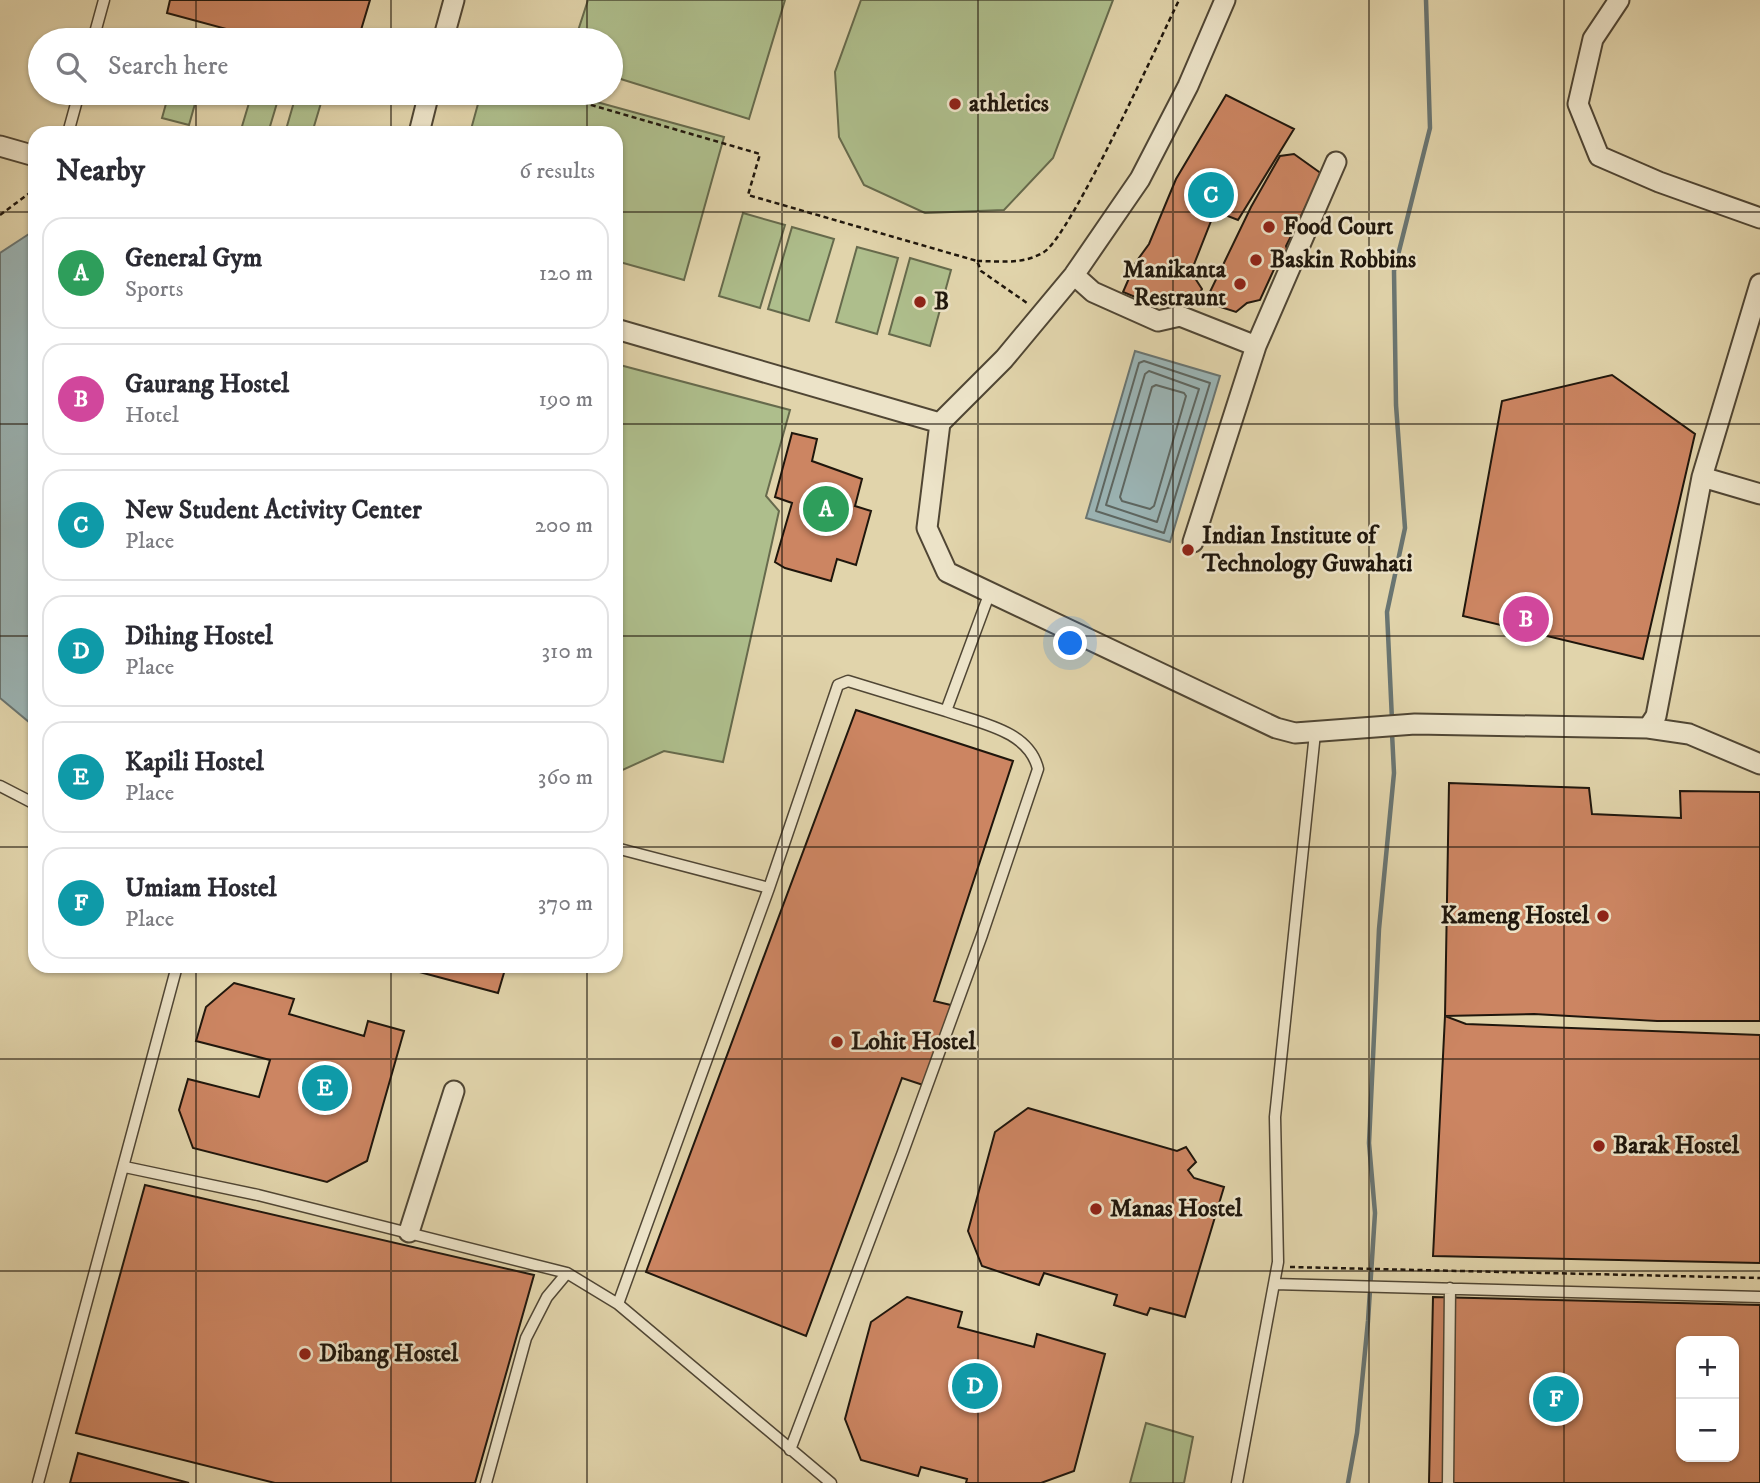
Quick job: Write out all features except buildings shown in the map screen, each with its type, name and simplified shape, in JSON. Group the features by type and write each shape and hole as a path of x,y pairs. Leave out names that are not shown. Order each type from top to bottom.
{"street":[{"path":"446,28 454,0"},
{"path":"1225,0 1188,86 1140,179 1074,275 1004,359 940,423 927,528 947,572 1147,669 1276,728 1295,733 1415,723 1648,728 1689,734 1760,764"},
{"path":"1619,0 1593,39 1578,104 1599,156 1659,182 1760,218"},
{"path":"421,126 426,105"},
{"path":"0,146 28,154"},
{"path":"1193,542 1256,346 1336,162"},
{"path":"1074,275 1093,292 1158,321 1180,316 1256,346"},
{"path":"1648,728 1657,716 1702,477 1760,284"},
{"path":"623,331 940,423"},
{"path":"1702,477 1760,494"},
{"path":"409,1232 454,1091"}],"lane":[{"path":"96,28 104,0"},
{"path":"70,126 76,105"},
{"path":"946,711 990,591"},
{"path":"618,1304 769,888 838,685 849,681 946,711 1016,737 1035,755 1038,769 959,999 790,1450"},
{"path":"1237,1483 1278,1262 1275,1117 1315,733"},
{"path":"0,786 28,800"},
{"path":"623,850 769,888"},
{"path":"38,1483 175,973"},
{"path":"125,1167 258,1195 567,1273 618,1304 831,1483"},
{"path":"486,1483 526,1338 547,1297 567,1273"},
{"path":"1275,1284 1760,1297"},
{"path":"1448,1483 1450,1289"}],"path":[{"path":"592,105 760,153 748,195 976,261 1023,262 1047,250 1076,207 1179,0"},
{"path":"0,215 28,194"},
{"path":"976,261 981,271 1042,314"},
{"path":"1278,1262 1290,1267 1760,1278"}],"green space":[{"path":"588,0 785,0 749,119 623,80 623,28 579,28"},
{"name":"athletics","path":"861,0 1113,0 1053,158 1004,210 925,213 864,185 839,137 835,72"},
{"path":"166,105 195,105 189,125 162,118"},
{"path":"248,105 276,105 270,126 242,126"},
{"path":"293,105 320,105 314,126 287,126"},
{"path":"478,105 608,105 724,137 684,280 623,263 623,126 472,126"},
{"path":"743,213 785,225 760,308 719,296"},
{"path":"792,227 834,239 809,321 768,309"},
{"path":"857,247 898,258 877,334 836,322"},
{"name":"B","path":"910,258 951,270 930,346 889,334"},
{"path":"623,366 790,410 766,496 779,511 723,762 664,751 623,770"},
{"path":"1146,1423 1193,1437 1184,1483 1130,1483"}],"water":[{"path":"28,235 28,721 0,698 0,253"},
{"path":"1135,351 1220,376 1170,542 1086,518"}],"waterway":[{"path":"1392,720 1387,612 1405,528 1396,405 1394,271 1430,128 1426,0"},
{"path":"1348,1483 1357,1433 1375,1213 1369,1143 1379,929 1394,773 1392,733"}],"place":[{"name":"athletics","path":"955,104"},
{"name":"New Student Activity Center","path":"1211,195"},
{"name":"Food Court","path":"1269,227"},
{"name":"Baskin Robbins","path":"1256,260"},
{"name":"Manikanta Restraunt","path":"1240,284"},
{"name":"B","path":"920,302"},
{"name":"General Gym","path":"826,509"},
{"name":"Indian Institute of Technology Guwahati","path":"1188,550"},
{"name":"Gaurang Hostel","path":"1526,619"},
{"name":"Kameng Hostel","path":"1603,916"},
{"name":"Lohit Hostel","path":"837,1042"},
{"name":"Kapili Hostel","path":"325,1088"},
{"name":"Barak Hostel","path":"1599,1146"},
{"name":"Manas Hostel","path":"1096,1209"},
{"name":"Dibang Hostel","path":"305,1354"},
{"name":"Dihing Hostel","path":"975,1386"},
{"name":"Umiam Hostel","path":"1556,1399"}]}
